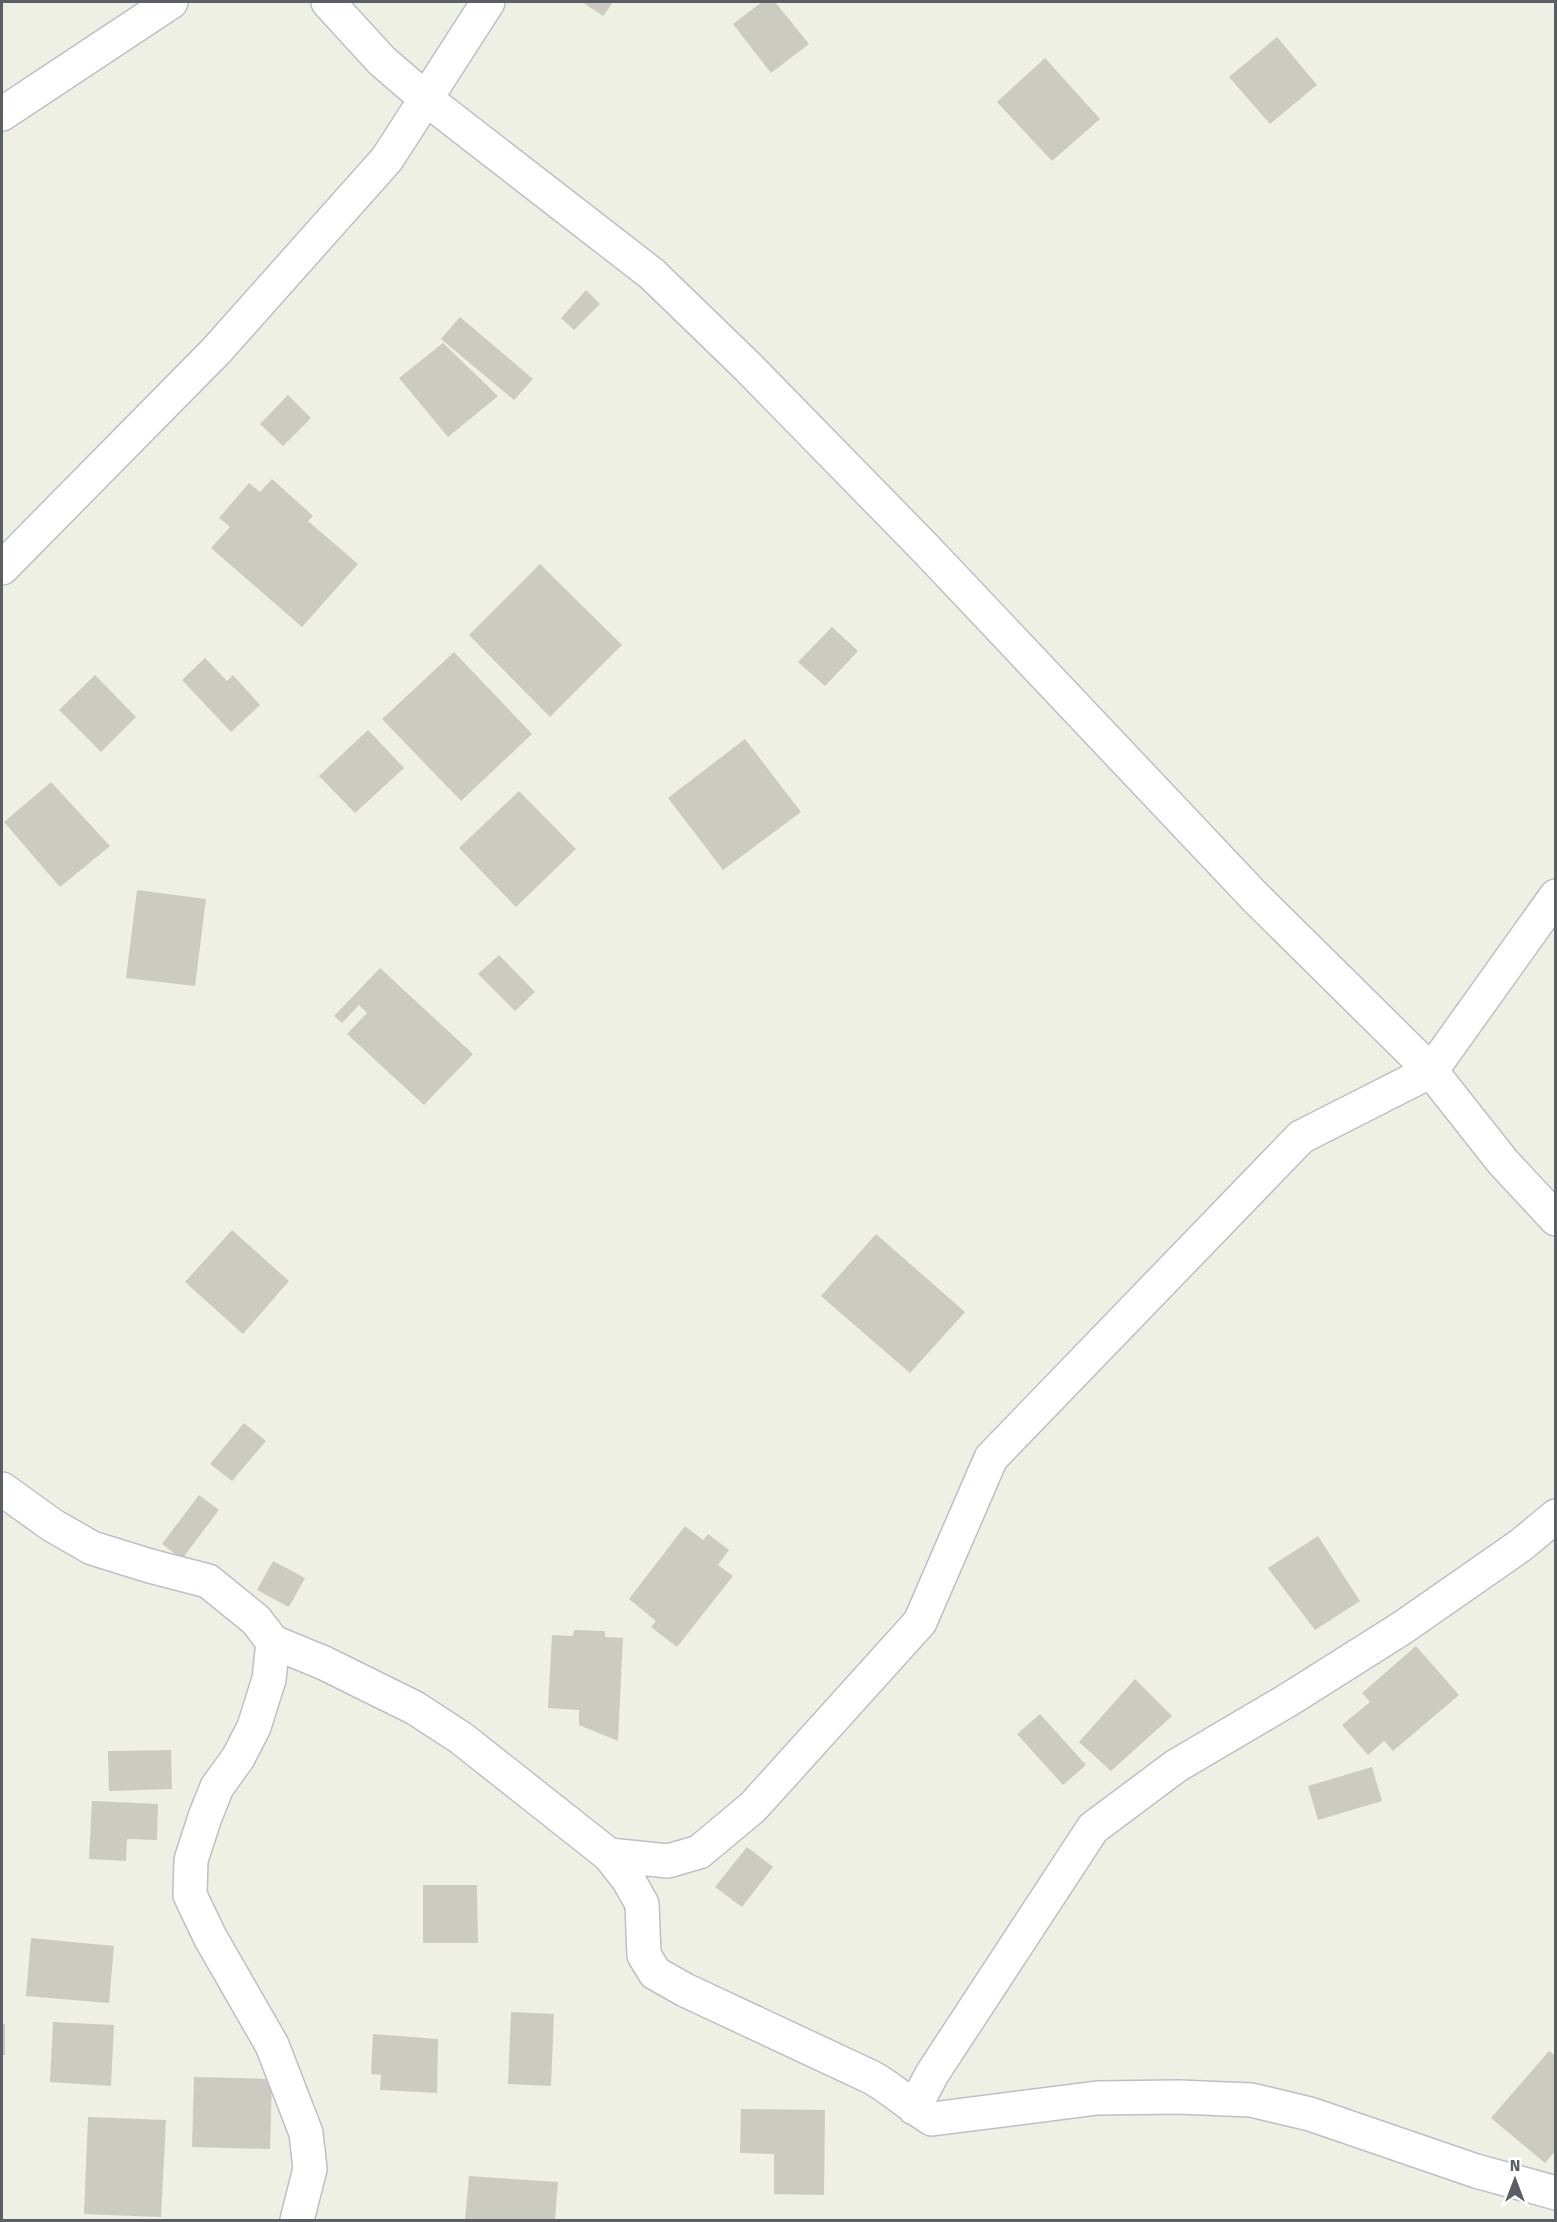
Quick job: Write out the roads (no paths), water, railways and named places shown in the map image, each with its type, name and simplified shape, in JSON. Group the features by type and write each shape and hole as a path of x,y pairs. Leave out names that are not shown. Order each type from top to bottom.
{"street":[{"path":"2,114 171,2"},
{"path":"328,2 382,61 425,98 652,274 747,366 926,548 1255,897 1431,1071 1503,1162 1556,1219"},
{"path":"2,568 216,351 387,159 488,2"},
{"path":"609,1855 668,1861 699,1852 753,1807 920,1622 991,1458 1300,1137 1431,1071 1556,896"},
{"path":"2,1489 52,1525 92,1548 208,1581 256,1620 273,1642 324,1663 415,1708 461,1738 609,1855 628,1879 642,1904 644,1955 655,1973 891,2088 914,2108 932,2119 1097,2098 1179,2097 1251,2100 1310,2115 1476,2171 1556,2193"},
{"path":"914,2108 932,2074 1093,1828 1176,1766 1288,1700 1402,1628 1521,1545 1556,1516"},
{"path":"273,1642 269,1679 254,1727 238,1758 217,1787 205,1817 191,1860 190,1895 210,1937 272,2045 306,2133 310,2169 297,2220"}]}
